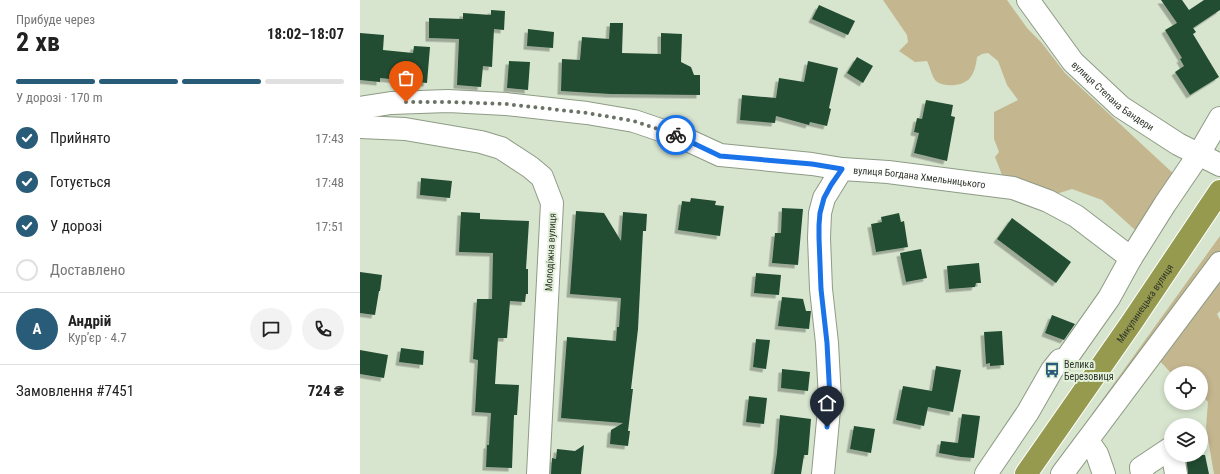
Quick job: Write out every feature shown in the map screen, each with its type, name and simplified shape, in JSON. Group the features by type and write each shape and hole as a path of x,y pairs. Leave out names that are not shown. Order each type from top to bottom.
{"highway":[{"name":"Микулинецька вулиця","path":"1026,474 1132,322 1220,191"}],"street":[{"name":"вулиця Степана Бандери","path":"1028,0 1072,62 1121,107 1178,144 1220,165"},
{"name":"вулиця Богдана Хмельницького","path":"360,108 391,103 448,102 506,104 587,113 634,121 681,137 720,156 812,164 842,169 888,172 1013,188 1048,201 1076,216 1131,258"},
{"path":"986,474 1028,412 1052,370 1060,360 1066,359 1109,298 1131,258 1220,118"},
{"name":"Молодіжна вулиця","path":"360,127 404,129 481,142 501,148 530,167 542,177 552,203 538,474"},
{"path":"823,474 830,399 827,343 821,289 819,238 820,219 824,198 842,169"},
{"path":"1062,474 1220,263"},
{"path":"1088,441 1097,454 1104,474"},
{"path":"1142,474 1141,468 1164,453"},
{"path":"1174,462 1176,474"}],"shaded area":[{"path":"883,0 1007,0 1027,28 1041,42 1065,73 1176,176 1140,230 1134,229 1102,200 1072,189 1056,194 1004,180 995,157 999,152 994,139 994,112 1018,100 1007,85 998,61 988,53 982,54 977,57 974,70 967,81 954,85 944,85 936,81 927,61 915,62 899,51 908,42 907,35"},
{"path":"1220,236 1220,251 1210,261 1091,422 1092,414"},
{"path":"1220,268 1220,311 1217,314 1220,320 1220,474 1214,474 1208,439 1208,418 1207,418 1208,366 1165,366 1159,360"}],"building":[{"path":"1161,0 1182,0 1189,10 1204,0 1220,0 1220,10 1193,28 1196,32 1193,34 1219,77 1190,95 1175,72 1184,66 1180,59 1182,58 1165,30 1177,23"},
{"path":"819,5 855,21 848,35 812,19"},
{"path":"491,10 505,11 504,30 494,29 492,67 483,66 481,87 457,85 459,39 429,38 429,18 463,19 463,13 491,15"},
{"path":"610,23 623,23 622,53 661,54 661,33 682,34 681,62 691,67 694,75 700,75 700,95 610,94 561,91 562,59 580,60 582,37 609,39"},
{"path":"528,29 554,32 553,48 527,46"},
{"path":"360,33 384,35 383,50 413,53 414,46 430,47 427,83 380,78 380,82 360,80"},
{"path":"857,57 873,66 863,83 847,73"},
{"path":"509,61 530,62 528,90 507,88"},
{"path":"808,61 838,68 829,108 831,109 827,126 810,122 809,125 776,116 775,123 740,120 742,95 776,98 779,78 804,82"},
{"path":"926,100 953,105 951,116 955,117 947,161 914,153 919,133 914,132 917,118 922,119"},
{"path":"421,178 452,181 450,198 420,195"},
{"path":"691,198 716,201 715,205 724,206 720,236 678,230 682,201 690,202"},
{"path":"782,208 803,209 798,265 772,263 775,233 781,233"},
{"path":"576,211 604,213 621,241 623,212 647,214 646,231 643,231 638,329 631,389 633,389 628,431 630,431 628,446 610,444 611,430 623,423 561,418 567,337 616,341 617,327 619,327 621,298 570,294"},
{"path":"461,212 480,213 480,219 529,221 526,269 528,269 528,294 526,294 525,302 510,301 507,338 498,338 495,384 519,385 517,415 514,415 512,468 486,467 491,413 475,412 478,360 473,359 477,299 492,299 493,253 459,252"},
{"path":"899,213 901,222 904,221 908,247 876,252 871,224 882,222 881,217"},
{"path":"1012,218 1071,262 1056,283 997,239"},
{"path":"921,249 927,278 906,282 900,253"},
{"path":"979,263 981,283 976,283 975,287 949,289 947,266"},
{"path":"360,272 382,275 375,315 360,313"},
{"path":"756,273 781,275 779,295 754,293"},
{"path":"782,297 803,299 806,311 811,311 809,329 778,326"},
{"path":"1052,315 1075,324 1064,340 1045,333"},
{"path":"1002,331 1004,365 990,366 990,363 986,364 984,332"},
{"path":"756,339 770,340 766,369 753,367"},
{"path":"401,348 424,351 423,365 399,362"},
{"path":"360,350 388,355 384,378 360,374"},
{"path":"936,366 961,370 953,412 928,407 924,426 896,420 903,386 932,391"},
{"path":"782,369 810,372 808,391 781,388"},
{"path":"749,396 767,398 764,424 746,422"},
{"path":"962,414 980,416 974,458 939,453 941,441 958,443"},
{"path":"780,415 811,419 808,455 804,455 801,474 774,474"},
{"path":"854,426 875,429 871,453 850,449"},
{"path":"584,445 581,474 551,474 552,458 556,459 557,449 575,451"},
{"path":"1187,462 1206,462 1209,474 1188,474"}],"way so far":[{"path":"406,102 506,104 587,113 634,121 676,135"}],"place":[{"name":"Велика Березовиця","path":"1052,370"}],"route":[{"path":"676,135 720,156 812,164 842,169 824,198 820,213 819,225 821,289 827,343 830,399 827,427"}]}
